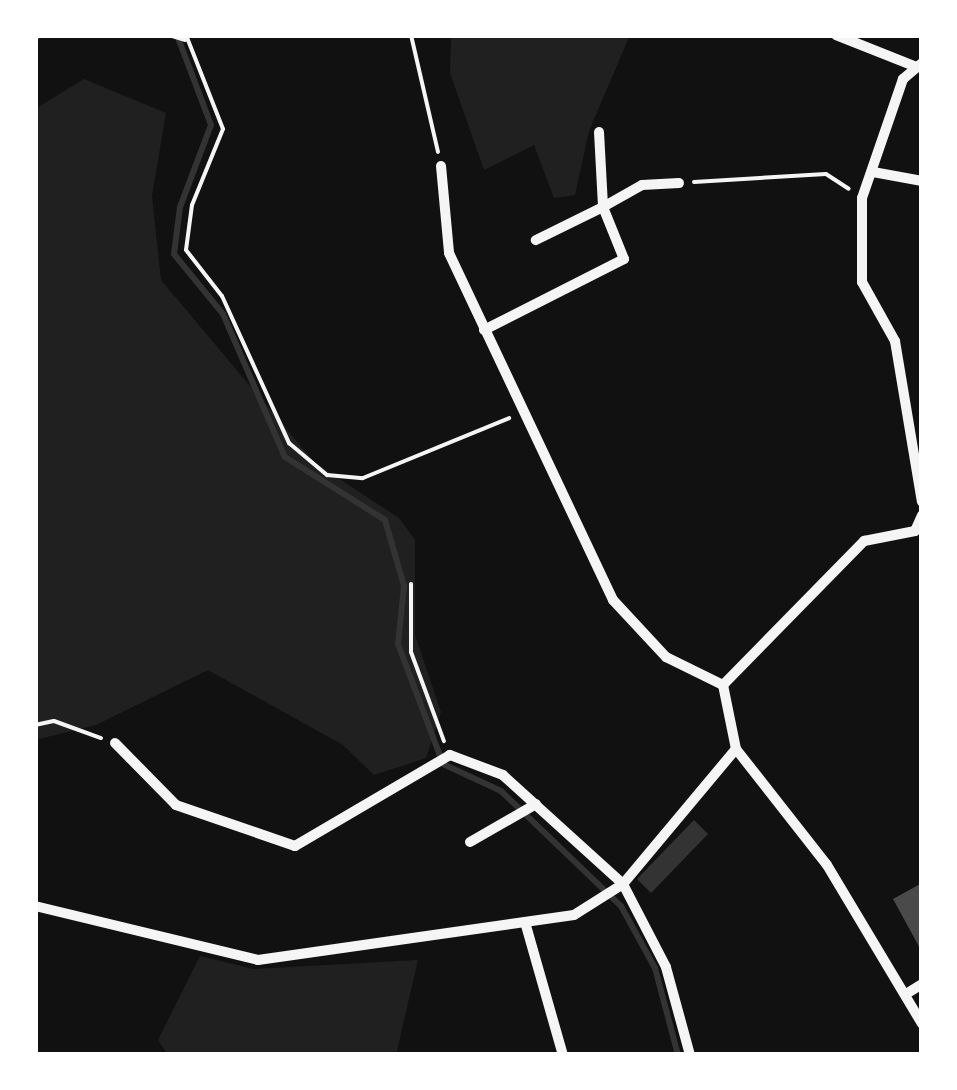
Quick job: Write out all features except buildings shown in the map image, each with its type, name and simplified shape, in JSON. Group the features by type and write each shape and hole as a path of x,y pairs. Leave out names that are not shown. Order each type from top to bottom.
{"street":[{"path":"836,35 920,65 904,79 862,198 862,282 895,341 922,502"},
{"path":"484,330 624,259 604,207 599,132"},
{"path":"441,166 449,253 519,414 612,600 666,657 723,685"},
{"path":"873,172 922,180"},
{"path":"536,240 642,185 679,183"},
{"path":"723,685 864,541 918,531 922,515"},
{"path":"723,685 736,749 826,866 922,1024"},
{"path":"115,743 176,805 295,846 450,755 503,775 623,884 666,967 690,1055"},
{"path":"35,906 258,960 574,915 623,884 736,749"},
{"path":"470,842 536,804"},
{"path":"525,922 563,1055"},
{"path":"906,994 922,984"}],"path":[{"path":"169,35 186,37 223,129 192,205 186,250 222,296 289,442 327,475 363,478 519,414"},
{"path":"412,35 441,166"},
{"path":"679,183 826,174 862,198"},
{"path":"411,584 411,652 450,755"},
{"path":"35,725 54,721 115,743"}],"shaded area":[{"path":"451,35 630,35 589,131 575,195 554,198 534,145 484,170 450,73"},
{"path":"84,79 166,113 152,196 161,280 315,463 399,518 415,540 415,635 441,712 426,758 374,775 343,745 208,670 96,725 35,740 35,109"},
{"path":"694,820 708,834 651,893 637,879"},
{"path":"200,956 253,969 418,960 396,1055 168,1055 158,1040"}],"waterway":[{"path":"177,35 211,125 180,207 174,254 223,314 285,457 385,520 404,586 398,644 443,764 501,791 621,906 655,968 678,1055"}]}
